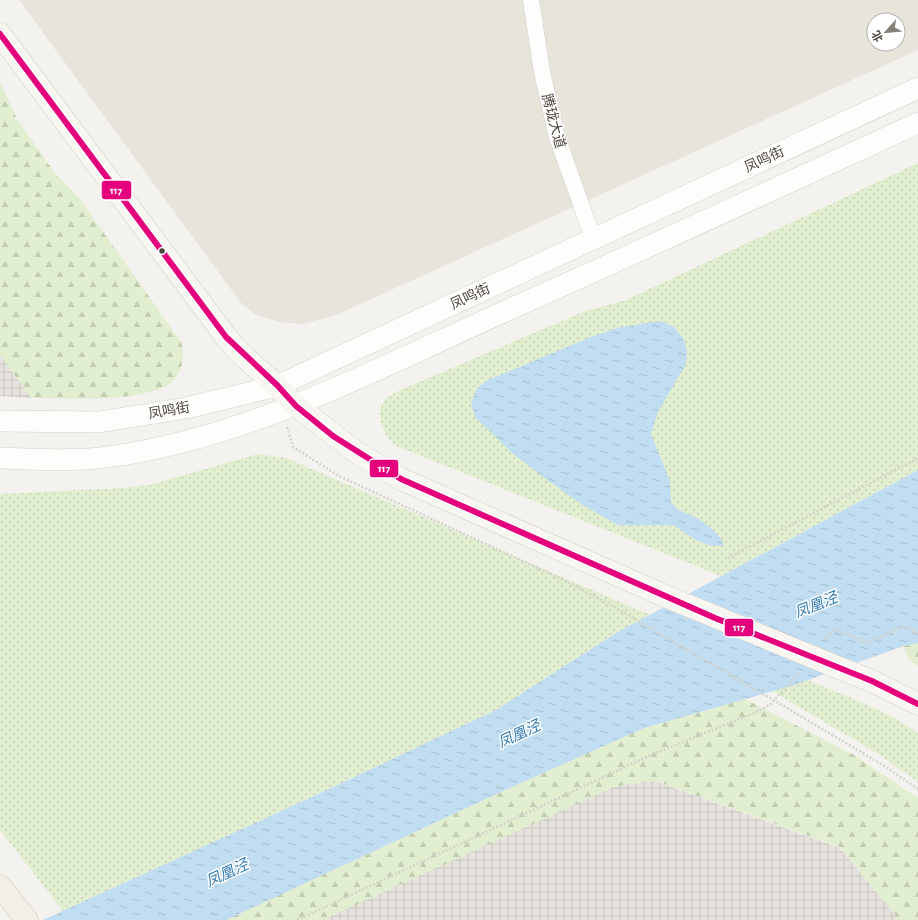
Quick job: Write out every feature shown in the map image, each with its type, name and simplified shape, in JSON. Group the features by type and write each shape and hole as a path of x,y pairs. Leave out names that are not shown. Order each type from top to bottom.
{"main road":[{"path":"0,34 226,337 239,352 277,386 295,405 356,452 401,479 665,596 872,681 918,704"},
{"path":"0,886 26,920"}],"street":[{"name":"腾珑大道","path":"531,0 542,72 557,137 593,238"},
{"name":"凤鸣街","path":"0,421 99,422 186,408 277,386 918,88"},
{"name":"凤鸣街","path":"0,458 71,459 113,456 208,436 295,405 653,245 918,123"}],"path":[{"path":"728,558 918,458"},
{"path":"621,611 886,767 918,789"},
{"path":"297,920 651,755 754,713 771,704 777,697"}],"shaded area":[{"path":"19,0 918,0 918,50 334,316 301,324 280,322 256,315 241,303"},
{"path":"0,355 31,398 0,396"},
{"path":"583,755 840,848 899,920 226,920"}],"green space":[{"path":"0,82 17,119 54,172 80,199 181,342 183,355 180,369 178,375 168,385 132,396 115,398 31,398 0,355"},
{"path":"918,163 918,470 721,576 396,446 385,432 381,419 381,406 387,398 396,392 583,312 626,300"},
{"path":"258,454 286,458 650,615 616,633 496,710 314,796 63,911 0,830 0,494 123,488 149,485"},
{"path":"918,643 918,666 908,658 904,646"},
{"path":"808,680 878,710 905,724 918,733 918,782 877,753 772,691"},
{"path":"745,699 854,755 918,798 918,920 899,920 840,847 656,781 616,786 323,920 226,920 503,791 644,728"}],"water":[{"path":"660,321 674,327 683,338 687,351 686,364 658,412 651,434 670,481 671,502 679,510 695,517 711,528 723,542 722,546 709,545 696,540 673,525 618,525 581,504 512,453 475,417 471,403 477,388 488,380 591,337 617,328"},
{"name":"凤凰泾","path":"918,470 918,643 904,646 791,686 644,728 503,791 226,920 43,920 314,796 496,710 616,633"}],"transit line":[{"name":"117","path":"0,34 226,337 277,385 296,406 333,436 401,479 715,618 872,681 918,704"}]}
